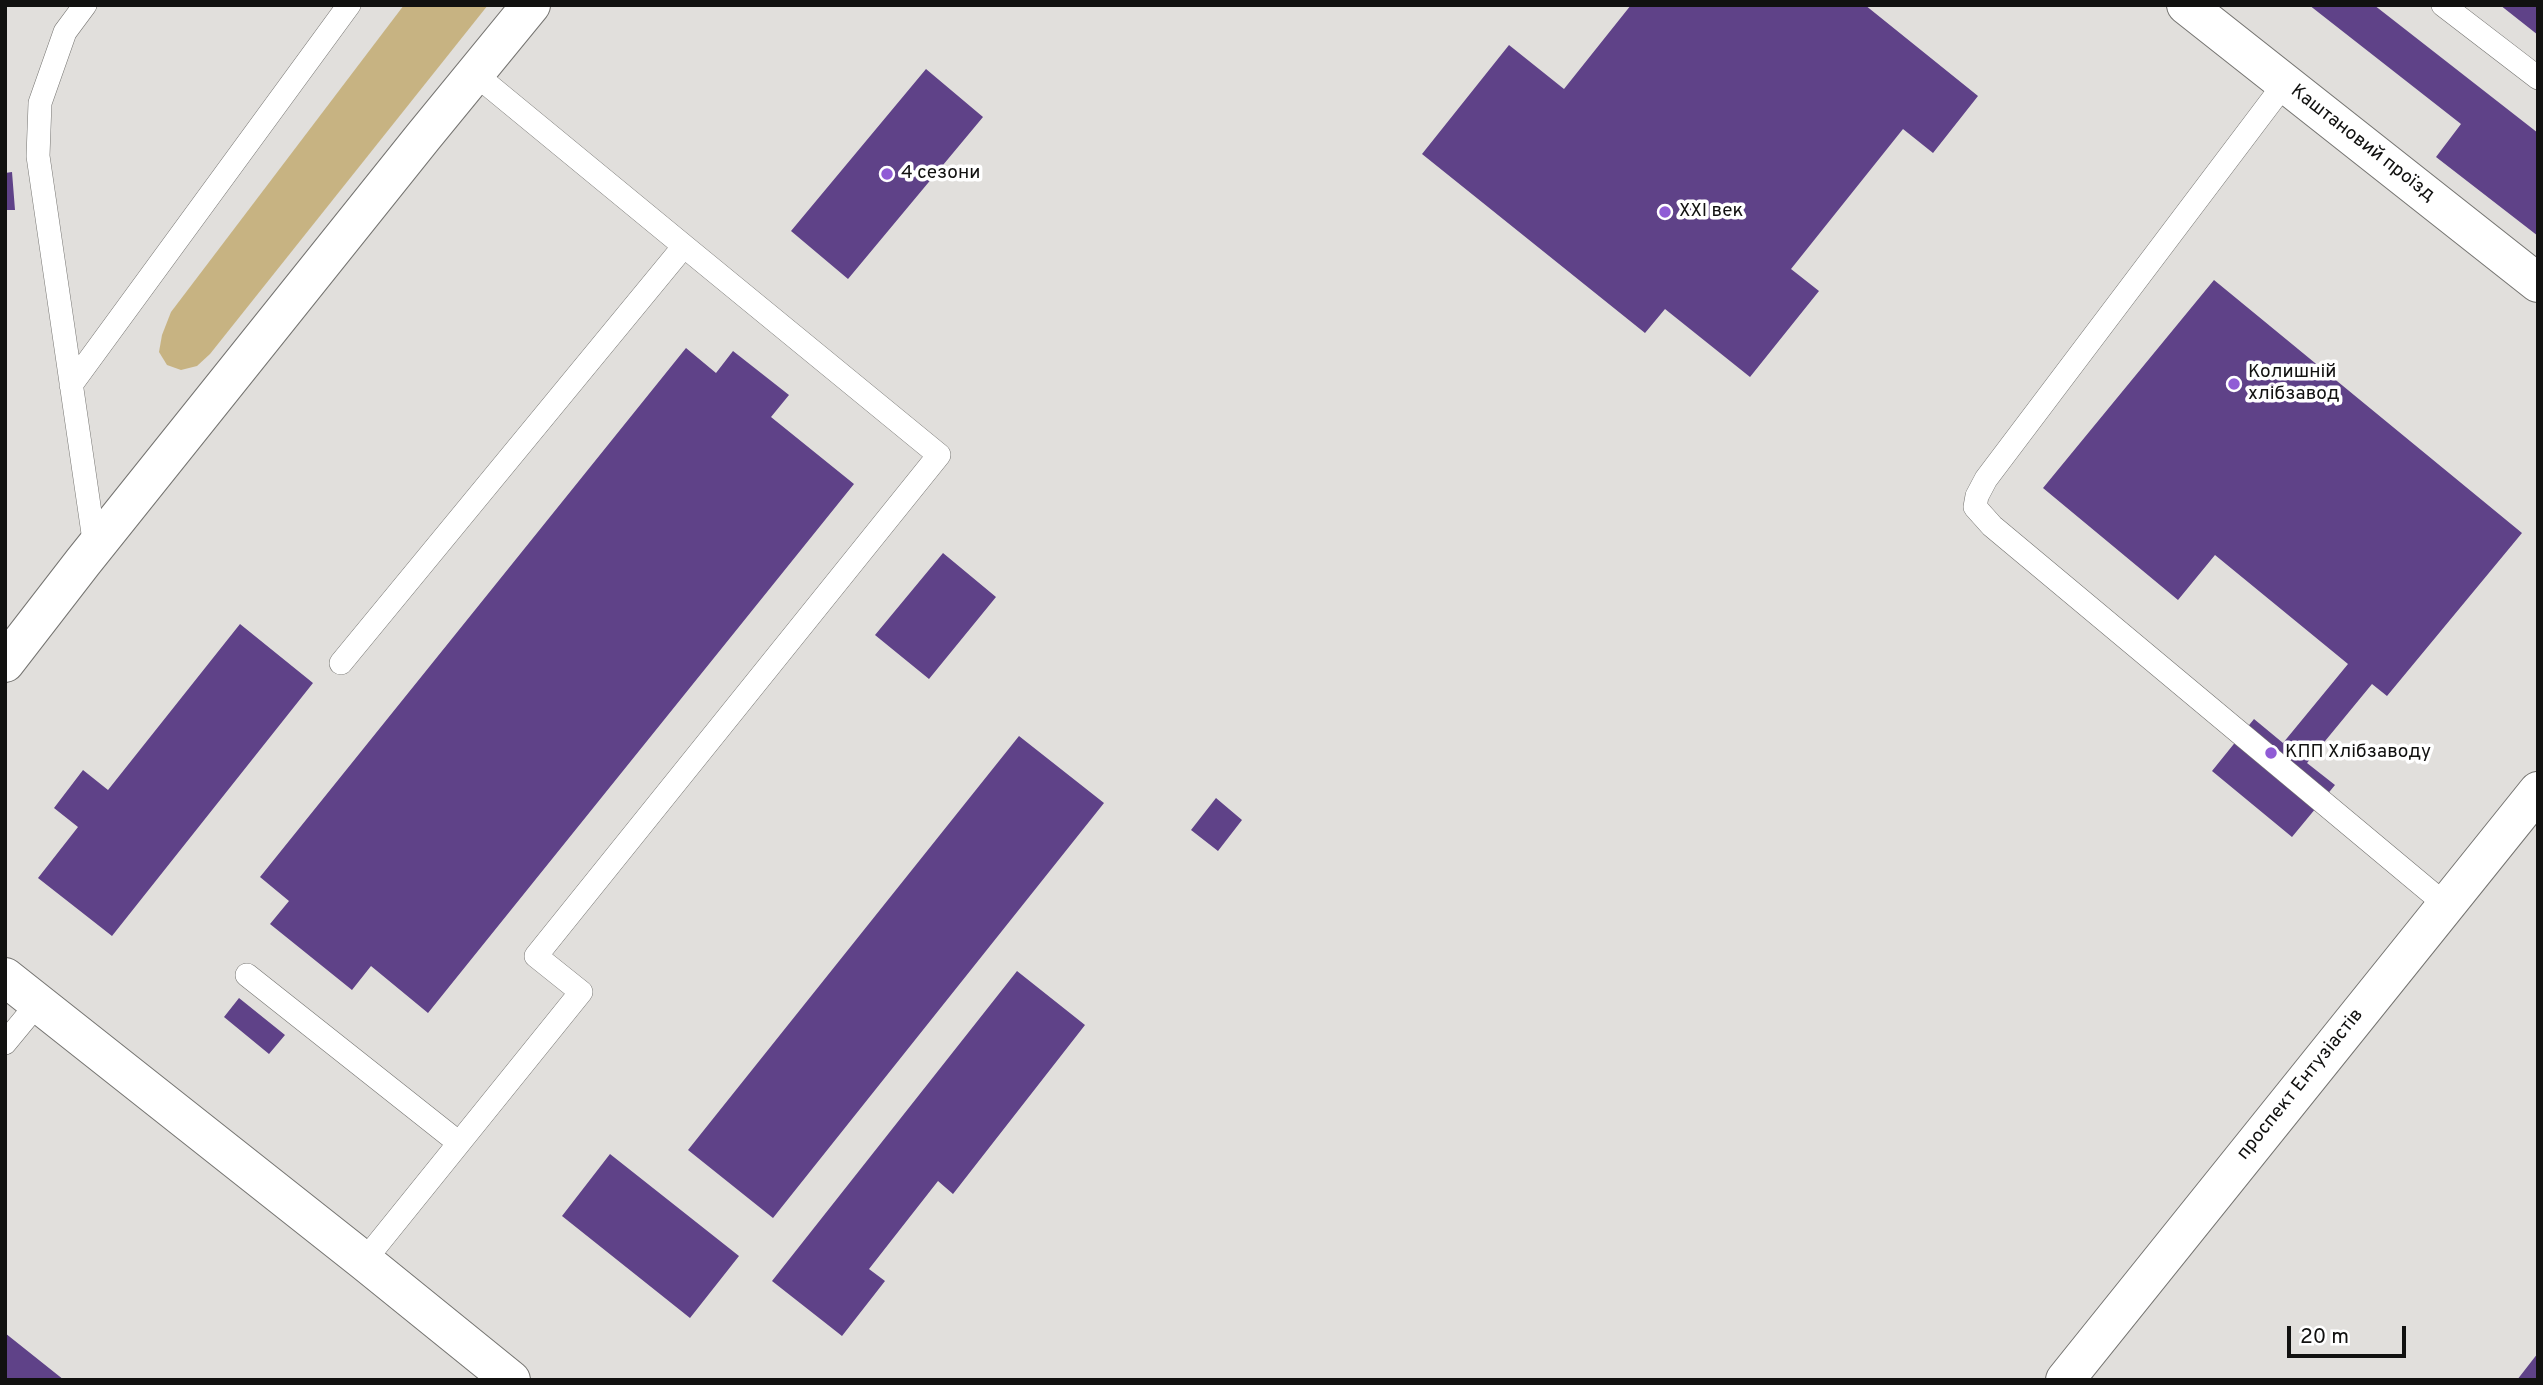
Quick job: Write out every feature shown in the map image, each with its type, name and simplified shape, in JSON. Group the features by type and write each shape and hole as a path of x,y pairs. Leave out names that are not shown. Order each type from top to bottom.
{"street":[{"path":"5,663 95,547 531,5"},
{"name":"Каштановий проїзд","path":"2186,5 2538,283"},
{"name":"проспект Ентузіастів","path":"2065,1380 2538,791"},
{"path":"5,977 511,1380"}],"lane":[{"path":"85,5 65,32 40,103 38,156 95,547"},
{"path":"71,385 349,5"},
{"path":"2443,5 2538,78"},
{"path":"364,1261 580,992 536,956 939,455 475,74"},
{"path":"2285,83 1986,479 1976,496 1975,507 1992,526 2446,905"},
{"path":"341,663 684,246"},
{"path":"247,975 459,1143"},
{"path":"5,1043 38,1003"}],"shaded area":[{"path":"404,5 488,5 210,354 197,366 181,370 167,365 159,352 171,312"}],"building":[{"name":"XXI век","path":"1631,5 1865,5 1978,96 1933,153 1903,129 1791,269 1819,291 1750,377 1665,309 1645,333 1422,154 1509,45 1564,89"},
{"path":"2309,5 2374,5 2538,133 2538,236 2436,157 2461,124"},
{"path":"2500,5 2538,5 2538,35"},
{"path":"926,69 983,117 848,279 791,231"},
{"path":"12,172 15,210 5,210 5,173"},
{"name":"Колишній хлібзавод","path":"2214,280 2522,533 2387,696 2372,684 2307,763 2335,785 2292,837 2212,771 2254,719 2283,743 2348,664 2215,555 2178,600 2043,488"},
{"path":"686,348 716,373 733,351 789,395 771,417 854,484 428,1013 371,966 352,990 270,924 289,901 260,877"},
{"path":"943,553 996,597 929,679 875,635"},
{"path":"240,624 313,683 112,936 38,878 78,827 54,808 83,770 108,790"},
{"path":"1019,736 1104,803 773,1218 688,1150"},
{"path":"1216,798 1242,820 1218,851 1191,830"},
{"path":"1017,971 1085,1025 953,1194 938,1181 869,1269 885,1281 842,1336 772,1281"},
{"path":"239,998 285,1035 269,1054 224,1017"},
{"path":"610,1154 739,1256 690,1318 562,1216"},
{"path":"5,1333 64,1380 5,1380"},
{"path":"2538,1353 2538,1380 2517,1380"}],"place":[{"name":"4 сезони","path":"887,174"},
{"name":"XXI век","path":"1665,212"},
{"name":"Колишній хлібзавод","path":"2234,384"},
{"name":"КПП Хлібзаводу","path":"2271,753"}]}
